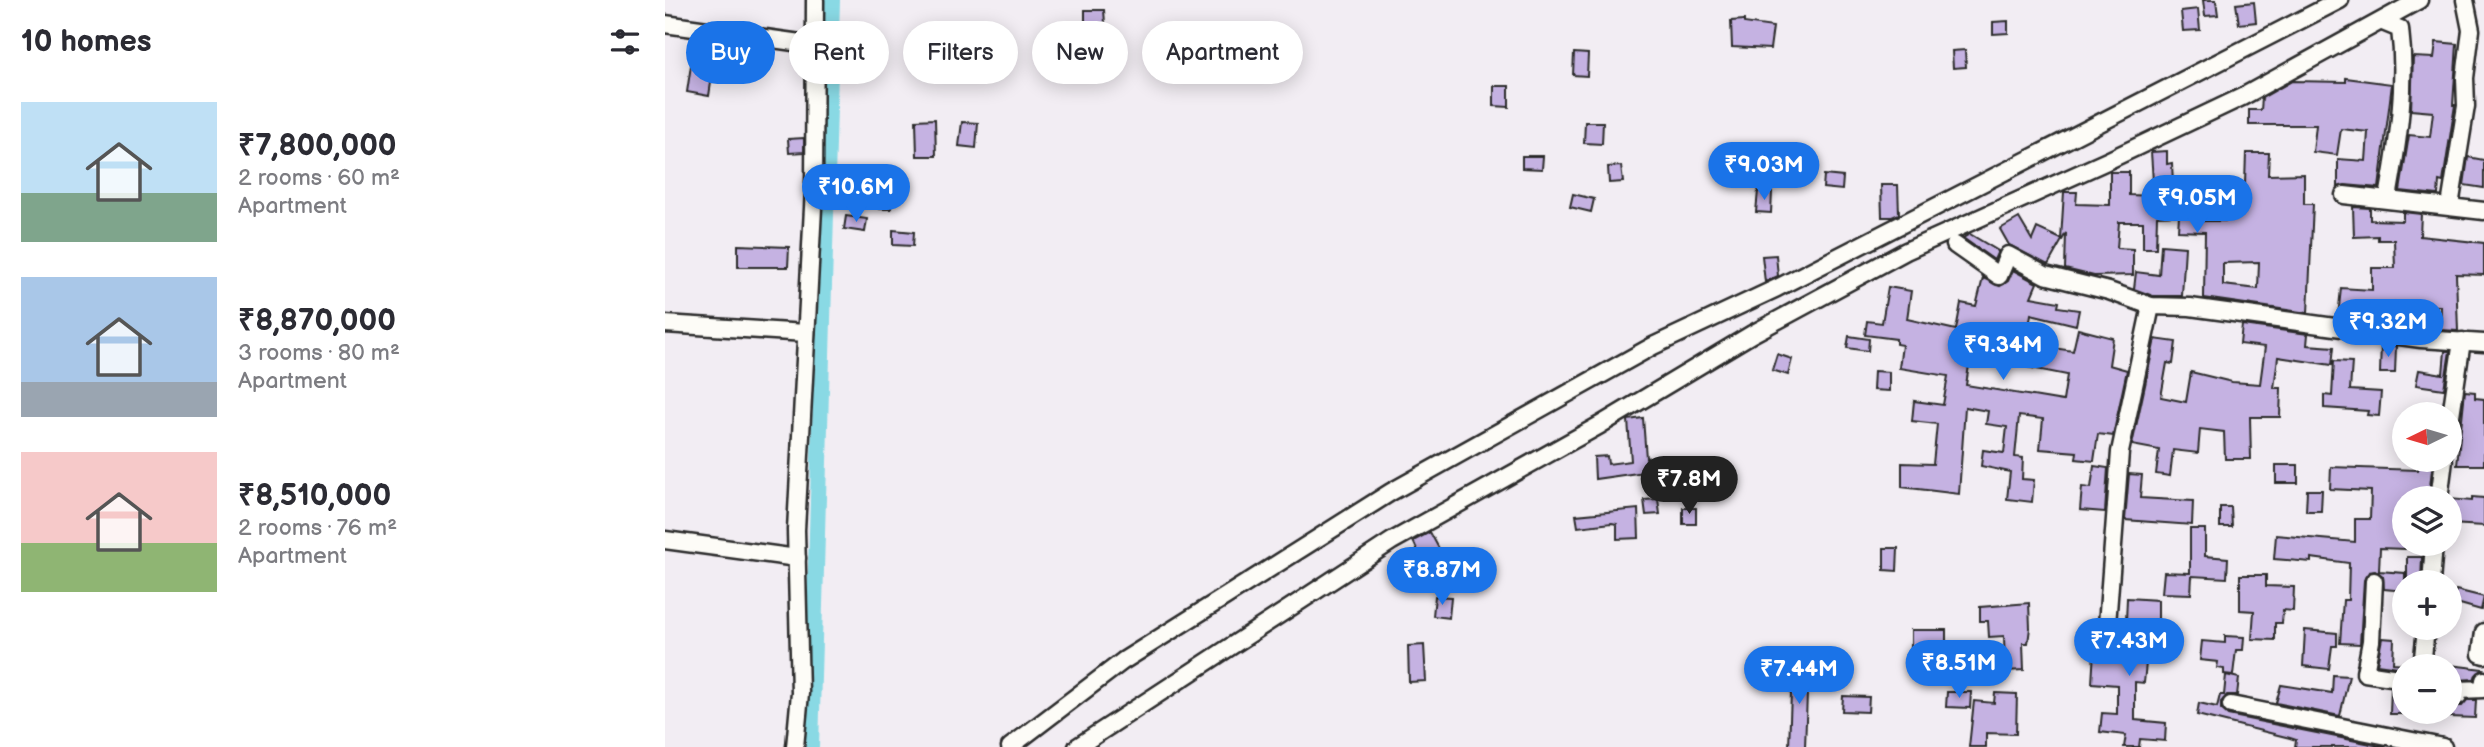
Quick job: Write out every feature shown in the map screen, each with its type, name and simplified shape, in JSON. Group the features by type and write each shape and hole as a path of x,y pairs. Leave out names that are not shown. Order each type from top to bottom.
{"street":[{"path":"815,0 815,21"},
{"path":"1010,747 1123,661 1391,492 1653,346 1801,276 2340,0"},
{"path":"1077,747 1392,541 1600,425 1752,334 1906,251 2205,114 2383,22 2419,0"},
{"path":"2450,206 2466,106 2465,78 2471,30 2465,0"},
{"path":"2383,22 2400,29 2403,56 2395,159 2388,198"},
{"path":"665,24 789,41"},
{"path":"795,747 800,693 797,558 814,189 815,84"},
{"path":"2344,195 2484,211"},
{"path":"1955,245 1999,276 2008,256 2045,275 2109,291 2151,306 2190,307 2484,343"},
{"path":"2106,638 2120,452 2151,306"},
{"path":"665,324 806,333"},
{"path":"2453,402 2462,341"},
{"path":"665,540 797,558"},
{"path":"2374,581 2371,641 2365,673 2392,677"},
{"path":"2484,632 2480,654 2484,655"},
{"path":"2462,690 2483,689 2484,680"},
{"path":"2231,705 2443,747"}],"building":[{"path":"2203,0 2216,0 2218,15 2205,16"},
{"path":"2254,2 2256,22 2239,24 2236,4"},
{"path":"2198,9 2200,30 2183,31 2181,11"},
{"path":"1085,10 1104,10 1105,21 1085,21"},
{"path":"1744,20 1744,23 1773,27 1770,49 1732,47 1731,21"},
{"path":"2008,21 2008,33 1993,34 1993,22"},
{"path":"2436,42 2457,44 2455,105 2443,182 2439,181 2438,195 2400,191 2409,135 2430,137 2433,112 2411,110 2413,57 2434,58"},
{"path":"1965,50 1966,67 1953,68 1952,51"},
{"path":"1574,53 1588,54 1587,76 1573,75"},
{"path":"2346,78 2392,84 2379,188 2345,185 2338,187 2338,159 2366,161 2368,132 2341,129 2337,155 2313,152 2316,125 2249,125 2249,110 2261,110 2262,98 2292,81 2346,82"},
{"path":"688,84 711,84 709,96 687,92"},
{"path":"1494,86 1509,86 1509,107 1494,106"},
{"path":"935,119 936,156 917,156 916,120"},
{"path":"962,122 978,123 976,148 959,146"},
{"path":"1585,122 1603,122 1602,144 1584,143"},
{"path":"804,138 804,152 789,153 788,139"},
{"path":"2167,151 2167,164 2172,163 2174,203 2193,202 2195,221 2225,221 2223,184 2245,183 2246,153 2269,153 2268,175 2304,174 2304,204 2313,204 2308,313 2204,298 2205,232 2178,231 2179,215 2157,216 2156,248 2143,248 2143,222 2119,222 2117,248 2133,249 2133,275 2094,276 2065,269 2066,233 2048,265 2009,245 2000,229 2019,218 2032,240 2037,228 2061,239 2064,192 2077,192 2076,204 2110,205 2110,172 2129,172 2129,195 2154,196 2151,152","holes":["2259,262 2258,289 2223,285 2223,263"]},
{"path":"1522,156 1543,156 1542,169 1522,168"},
{"path":"2468,157 2484,160 2484,188 2464,185"},
{"path":"1621,166 1623,182 1609,183 1608,167"},
{"path":"1824,175 1843,177 1842,190 1823,188"},
{"path":"1881,185 1898,185 1899,214 1882,217"},
{"path":"890,186 891,209 879,209 878,187"},
{"path":"1758,191 1772,192 1771,213 1756,212"},
{"path":"1573,194 1594,199 1591,212 1570,207"},
{"path":"2353,207 2370,208 2370,220 2403,221 2403,212 2421,214 2420,236 2484,243 2484,275 2456,274 2458,331 2440,330 2441,306 2422,306 2422,301 2393,303 2391,324 2338,317 2341,288 2372,290 2372,268 2395,268 2394,240 2378,240 2378,236 2354,237"},
{"path":"846,216 867,219 865,232 844,229"},
{"path":"893,230 914,232 913,246 893,245"},
{"path":"1970,234 1998,251 1994,260 1963,238"},
{"path":"738,245 789,247 788,267 738,267"},
{"path":"2161,245 2185,247 2182,296 2153,296 2134,289 2136,272 2159,275"},
{"path":"1776,255 1778,276 1765,282 1762,256"},
{"path":"2013,270 2037,283 2031,297 2059,302 2058,307 2079,310 2076,325 2031,314 2027,340 1991,333 1988,349 1972,346 1966,385 2063,401 2067,375 2016,365 2019,343 2073,351 2078,329 2113,338 2109,365 2127,370 2113,436 2098,434 2094,461 2076,459 2077,452 2040,449 2043,419 2019,416 2015,457 2023,458 2022,479 2034,480 2032,502 2007,499 2010,472 1981,466 1983,450 2004,453 2007,427 1986,424 1988,411 1965,407 1959,494 1902,487 1902,463 1933,464 1937,424 1912,421 1914,401 1943,405 1948,376 1899,368 1902,345 1896,344 1896,339 1865,335 1867,321 1882,323 1888,287 1911,291 1907,319 1956,330 1961,303 1976,306 1983,278 2000,286 2008,281"},
{"path":"2242,325 2308,334 2307,345 2334,347 2332,365 2278,357 2274,388 2281,388 2280,417 2250,417 2251,459 2225,459 2224,432 2200,429 2198,453 2173,450 2170,476 2156,474 2159,450 2132,445 2155,339 2176,342 2173,364 2167,363 2161,397 2186,402 2191,372 2232,382 2260,384 2265,347 2240,344"},
{"path":"1849,336 1869,339 1868,351 1847,348"},
{"path":"2381,344 2396,346 2395,373 2380,373"},
{"path":"2445,351 2450,351 2444,389 2416,385 2419,370 2443,374"},
{"path":"1777,354 1792,359 1788,375 1772,370"},
{"path":"2334,361 2352,362 2350,390 2381,392 2379,416 2367,415 2368,411 2324,408 2324,395 2332,396"},
{"path":"1874,371 1889,372 1889,391 1873,390"},
{"path":"2465,391 2475,392 2475,398 2484,399 2484,465 2462,465"},
{"path":"1643,418 1646,458 1657,456 1659,470 1595,479 1594,457 1607,456 1608,464 1631,461 1628,420"},
{"path":"2276,465 2298,465 2298,483 2276,483"},
{"path":"2094,466 2108,468 2105,512 2080,510 2082,487 2091,488"},
{"path":"2331,467 2432,472 2430,486 2392,486 2392,548 2380,548 2379,571 2392,572 2392,590 2384,589 2383,576 2375,571 2369,572 2364,580 2360,644 2340,643 2343,600 2348,600 2349,563 2311,558 2311,562 2274,559 2276,535 2355,542 2355,519 2370,519 2371,491 2330,489"},
{"path":"2129,474 2142,475 2140,498 2193,501 2192,525 2125,520"},
{"path":"2307,490 2322,490 2321,511 2306,511"},
{"path":"2472,497 2484,498 2484,526 2462,525 2462,500 2472,501"},
{"path":"1658,499 1660,514 1646,515 1644,500"},
{"path":"2220,507 2231,507 2232,527 2220,527"},
{"path":"1683,508 1696,508 1696,524 1683,524"},
{"path":"1638,509 1639,538 1617,539 1617,524 1612,523 1578,527 1576,515"},
{"path":"2190,529 2205,529 2205,556 2228,558 2227,578 2192,576 2191,594 2162,593 2164,572 2190,573"},
{"path":"1430,532 1442,554 1424,564 1413,541"},
{"path":"1884,548 1898,548 1897,571 1884,570"},
{"path":"2407,557 2422,557 2422,570 2407,570"},
{"path":"2240,575 2266,575 2266,586 2294,587 2293,611 2283,610 2282,623 2275,623 2275,640 2252,639 2254,611 2240,610"},
{"path":"2462,592 2484,597 2481,610 2462,605"},
{"path":"1435,596 1451,597 1449,618 1433,616"},
{"path":"2127,598 2158,600 2158,623 2150,623 2144,683 2135,682 2135,720 2166,723 2165,741 2140,739 2139,747 2124,747 2126,735 2100,732 2102,713 2117,714 2117,685 2092,683 2094,651 2133,654 2136,621 2126,621"},
{"path":"2029,603 2028,643 2023,643 2024,670 2005,671 2004,636 1989,637 1988,621 1980,621 1980,607"},
{"path":"1911,630 1946,630 1946,648 1911,648"},
{"path":"2305,630 2337,633 2337,646 2332,646 2329,669 2303,666"},
{"path":"2225,636 2244,637 2243,650 2236,650 2233,675 2224,674 2224,669 2217,668 2218,662 2200,660 2202,641 2225,643"},
{"path":"2382,638 2394,640 2392,666 2377,664"},
{"path":"1424,645 1426,681 1409,682 1408,646"},
{"path":"1792,666 1808,666 1805,747 1789,747"},
{"path":"2462,666 2483,669 2474,679 2462,680"},
{"path":"2226,675 2239,678 2237,695 2227,695 2221,702 2221,709 2228,715 2386,747 2295,747 2296,740 2290,738 2197,715 2199,703 2217,707 2220,695 2224,695"},
{"path":"2333,675 2349,676 2340,716 2276,703 2281,685 2332,693"},
{"path":"2391,688 2392,714 2390,714"},
{"path":"1947,692 1971,692 1970,708 1946,707"},
{"path":"1995,693 2017,694 2016,734 1986,733 1986,747 1969,747 1974,701 1994,703"},
{"path":"1843,696 1869,697 1868,712 1842,711"},
{"path":"2467,700 2476,700 2475,718 2462,717 2462,706"}],"waterway":[{"path":"811,747 832,0"}]}
